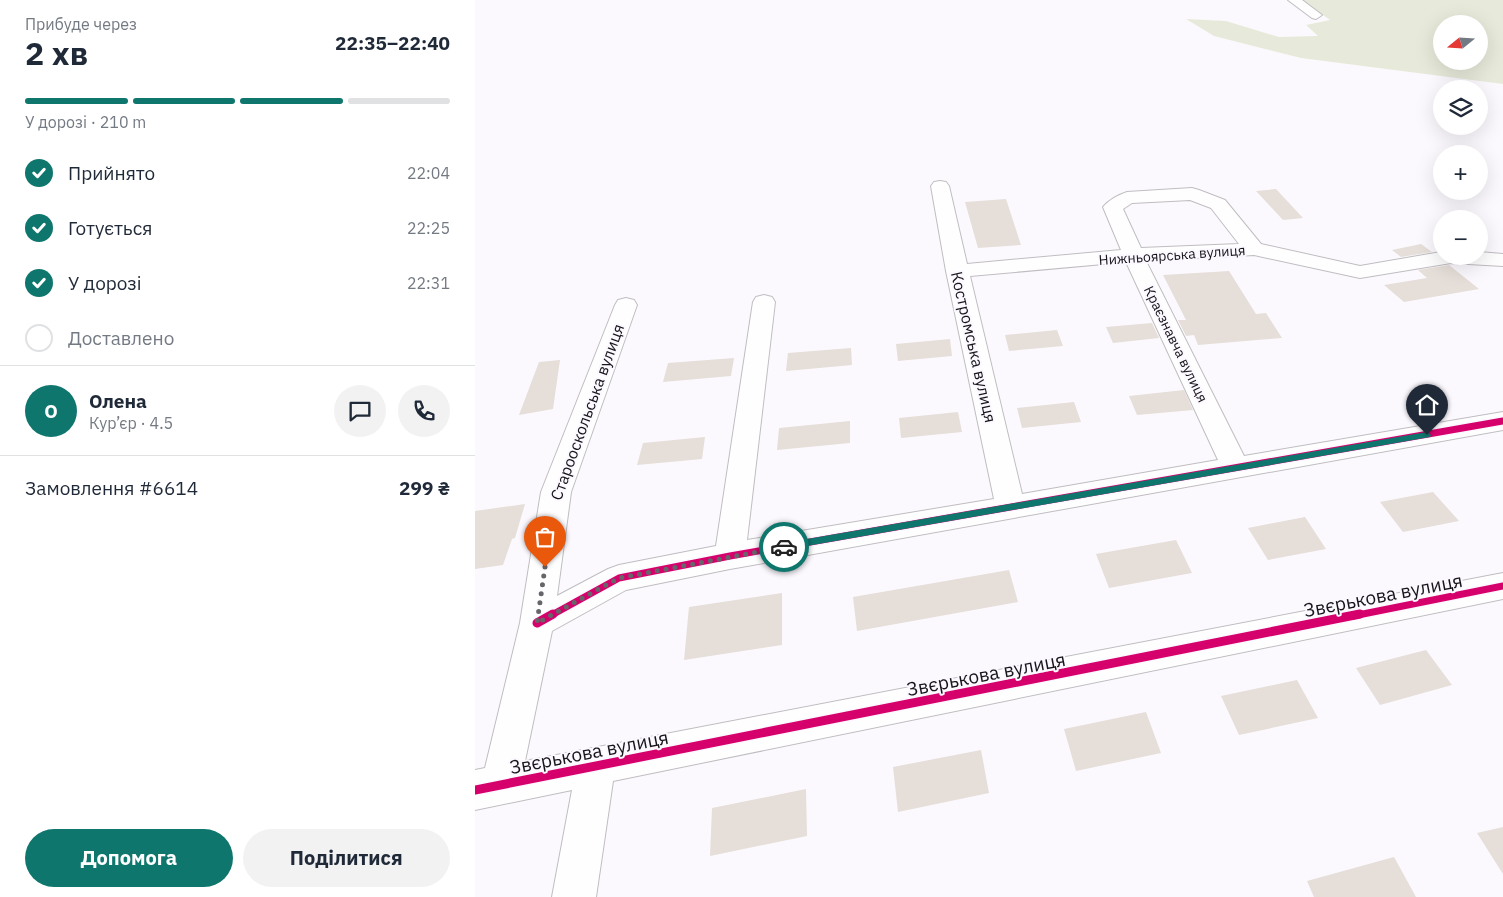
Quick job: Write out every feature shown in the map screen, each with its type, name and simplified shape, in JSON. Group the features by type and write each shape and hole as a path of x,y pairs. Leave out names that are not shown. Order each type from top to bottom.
{"street":[{"path":"1294,0 1315,15"},
{"name":"Костромська вулиця","path":"939,186 1010,507"},
{"name":"Краєзнавча вулиця","path":"1236,469 1133,255 1113,207 1127,198 1193,194 1217,204 1254,249"},
{"name":"Нижньоярська вулиця","path":"957,271 1133,255 1254,249 1360,272 1451,257 1503,260"},
{"path":"730,556 764,302"},
{"name":"Старооскольська вулиця","path":"488,787 537,623 555,492 625,305"},
{"path":"537,623 619,578 730,556 1503,421"},
{"name":"Звєрькова вулиця","path":"488,787 1503,586"},
{"path":"574,897 596,767"}],"green space":[{"path":"1302,0 1503,0 1503,84 1488,82 1488,80 1472,80 1301,58 1214,36 1186,19 1226,21 1279,37 1318,36 1306,25 1330,20"}],"building":[{"path":"1276,189 1303,218 1283,220 1256,191"},
{"path":"1006,199 1021,245 978,248 965,202"},
{"path":"1421,244 1432,252 1401,257 1392,250"},
{"path":"1449,265 1479,289 1404,302 1384,285 1427,278 1418,270"},
{"path":"1229,271 1256,314 1266,313 1282,338 1198,345 1194,335 1186,336 1178,320 1186,320 1163,275"},
{"path":"1152,323 1159,338 1113,343 1106,327"},
{"path":"1057,330 1063,346 1009,351 1005,335"},
{"path":"950,339 952,356 898,361 896,344"},
{"path":"851,348 852,365 786,371 788,353"},
{"path":"734,358 731,376 663,382 668,363"},
{"path":"560,360 553,409 519,415 539,362"},
{"path":"1184,390 1193,410 1137,415 1129,396"},
{"path":"1074,402 1081,422 1022,428 1017,408"},
{"path":"958,412 962,432 901,438 899,418"},
{"path":"850,421 850,443 777,450 779,428"},
{"path":"705,437 702,459 637,465 643,443"},
{"path":"1433,492 1459,521 1403,532 1380,502"},
{"path":"525,504 515,538 512,539 503,565 475,569 475,511"},
{"path":"1305,517 1326,549 1268,560 1248,528"},
{"path":"1176,540 1192,573 1109,588 1096,554"},
{"path":"1009,570 1018,602 857,631 853,597"},
{"path":"782,593 782,645 684,660 689,607"},
{"path":"1426,650 1452,685 1380,705 1356,668"},
{"path":"1297,680 1318,718 1239,735 1221,696"},
{"path":"1146,712 1161,753 1076,771 1064,729"},
{"path":"981,750 989,793 898,812 893,767"},
{"path":"806,789 807,836 710,856 712,808"},
{"path":"1503,827 1503,874 1477,833"},
{"path":"1394,857 1416,897 1314,897 1307,881"}],"cycle path":[{"path":"537,623 619,578 730,556 1503,421"},
{"path":"475,790 1503,586"}],"way so far":[{"path":"545,567 537,623 619,578 784,547"}],"route":[{"path":"784,547 1427,435"}]}
